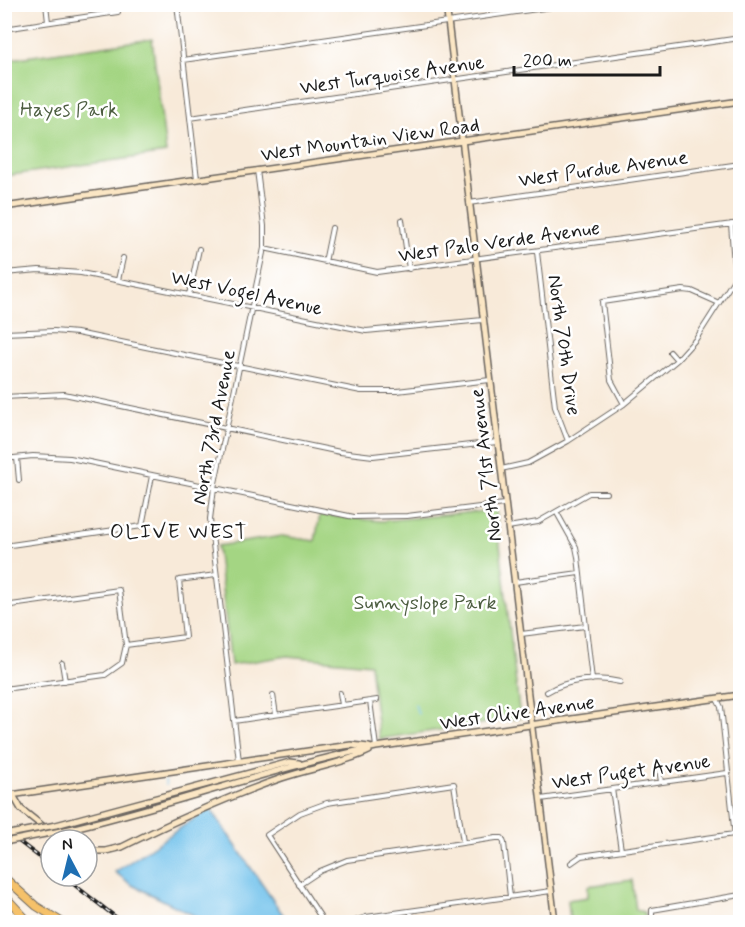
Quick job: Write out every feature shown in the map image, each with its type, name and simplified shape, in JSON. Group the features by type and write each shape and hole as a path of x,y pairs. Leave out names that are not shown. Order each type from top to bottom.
{"highway":[{"path":"4,877 36,906 62,922"},
{"path":"4,895 28,922"}],"main road":[{"name":"North 71st Avenue","path":"446,4 555,922"},
{"name":"West Mountain View Road","path":"4,207 741,101"},
{"name":"West Olive Avenue","path":"4,835 56,825 290,762 299,763 376,747 741,695"},
{"path":"4,796 351,745 376,747"},
{"path":"99,851 122,847 241,792 292,774 356,757 376,747"},
{"name":"West Olive Avenue","path":"4,842 61,831 292,768 299,763"},
{"path":"14,795 21,809 45,828"}],"street":[{"path":"46,4 48,22"},
{"path":"177,4 198,180"},
{"path":"183,60 572,4"},
{"path":"4,29 118,12"},
{"name":"West Turquoise Avenue","path":"190,118 741,38"},
{"name":"West Purdue Avenue","path":"469,203 741,164"},
{"name":"North 73rd Avenue","path":"239,761 210,519 214,488 264,248 264,226 257,171"},
{"path":"402,220 409,269"},
{"name":"West Palo Verde Avenue","path":"264,248 377,272 741,223"},
{"path":"500,470 528,463 568,441 624,404 677,360 696,339 735,278 731,224"},
{"path":"325,262 332,228"},
{"path":"189,295 199,249"},
{"name":"North 70th Drive","path":"537,252 555,407 568,441"},
{"path":"118,280 123,258"},
{"name":"West Vogel Avenue","path":"4,273 59,271 118,280 366,332 483,320"},
{"path":"624,404 611,380 602,302 683,290 700,293 719,303"},
{"path":"4,333 54,331 77,333 374,393 490,380"},
{"path":"670,352 677,360"},
{"path":"4,397 64,394 340,452 374,456 497,442"},
{"path":"4,459 48,456 70,458 354,517 407,516 504,504"},
{"path":"17,458 19,480"},
{"path":"4,546 142,526 152,476"},
{"path":"507,527 531,524 557,513 590,493 606,493"},
{"path":"557,513 576,547 592,680"},
{"path":"514,582 579,573"},
{"path":"126,645 185,637 179,580 216,575"},
{"path":"4,606 119,591 126,645 122,663 112,672 4,689"},
{"path":"521,634 585,626"},
{"path":"62,663 65,681"},
{"path":"546,692 560,684 606,678 620,682"},
{"path":"340,693 342,705"},
{"path":"273,695 276,715"},
{"path":"717,699 741,883"},
{"path":"234,721 377,700"},
{"path":"370,701 376,747"},
{"path":"658,762 661,782"},
{"name":"West Puget Avenue","path":"540,799 727,773"},
{"path":"324,922 267,836 300,813 333,801 454,784 463,842"},
{"path":"612,789 621,850"},
{"path":"571,863 581,856 734,834"},
{"path":"299,885 320,871 347,860 502,838 510,897"},
{"path":"352,922 366,917 551,891"},
{"path":"652,922 652,910 741,895"},
{"path":"411,911 412,922"}],"green space":[{"name":"Hayes Park","path":"152,39 166,153 5,176 5,60"},
{"name":"Sunnyslope Park","path":"496,510 520,718 379,739 370,664 287,656 231,665 217,546 282,536 315,541 320,515 381,521"},
{"path":"632,880 636,910 644,912 646,922 570,922 568,900 588,897 588,886"}],"water":[{"path":"210,808 288,922 207,922 132,885 115,872"}],"waterway":[{"path":"415,704 418,714"},
{"path":"165,780 166,785"}],"railway":[{"path":"4,830 39,857"},
{"path":"78,888 122,922"}],"district":[{"name":"OLIVE WEST","path":"179,531"}]}
